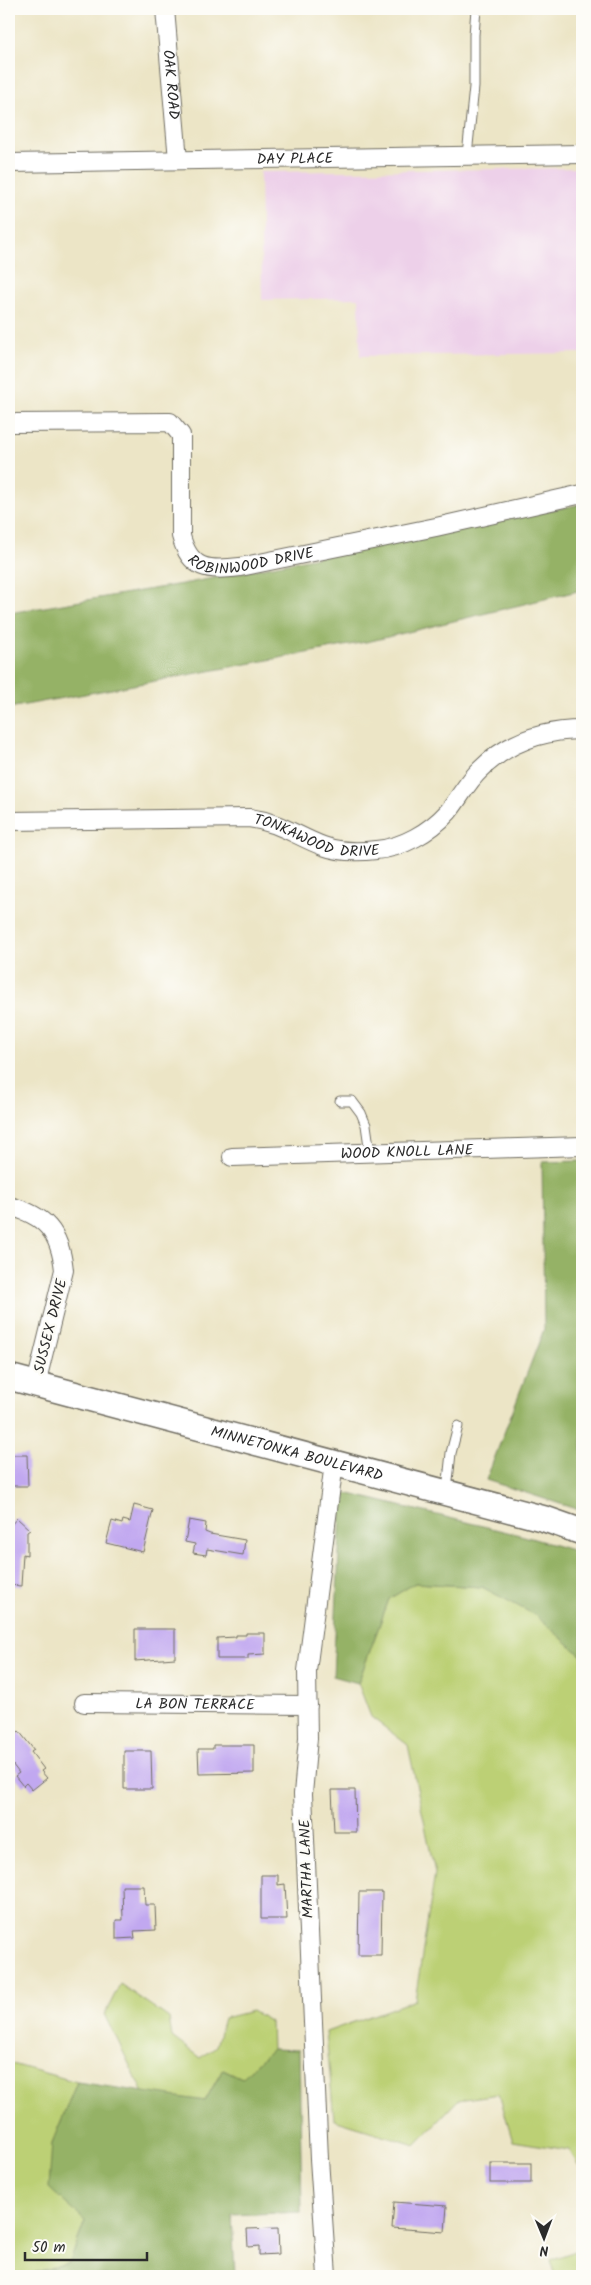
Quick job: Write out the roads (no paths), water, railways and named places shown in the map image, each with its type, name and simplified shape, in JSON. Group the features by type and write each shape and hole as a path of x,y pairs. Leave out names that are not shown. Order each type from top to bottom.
{"main road":[{"name":"MINNETONKA BOULEVARD","path":"9,1377 545,1519 582,1532"}],"street":[{"name":"OAK ROAD","path":"165,9 178,160"},
{"name":"DAY PLACE","path":"9,163 582,154"},
{"name":"ROBINWOOD DRIVE","path":"9,422 170,422 181,435 181,536 185,550 193,561 216,570 240,567 436,527 582,494"},
{"name":"TONKAWOOD DRIVE","path":"9,821 249,818 267,820 284,826 324,846 350,851 377,850 403,844 426,831 447,813 478,771 497,754 512,745 543,734 582,730"},
{"name":"WOOD KNOLL LANE","path":"232,1157 582,1146"},
{"name":"SUSSEX DRIVE","path":"9,1206 31,1212 44,1222 56,1237 63,1252 64,1270 36,1384"},
{"name":"MARTHA LANE","path":"327,2276 319,2159 303,1794 308,1738 307,1671 334,1463"},
{"name":"LA BON TERRACE","path":"84,1703 308,1705"}],"lane":[{"path":"467,155 474,87 476,9"},
{"path":"340,1101 352,1101 361,1113 366,1125 370,1153"},
{"path":"447,1493 452,1453 458,1426"}]}
